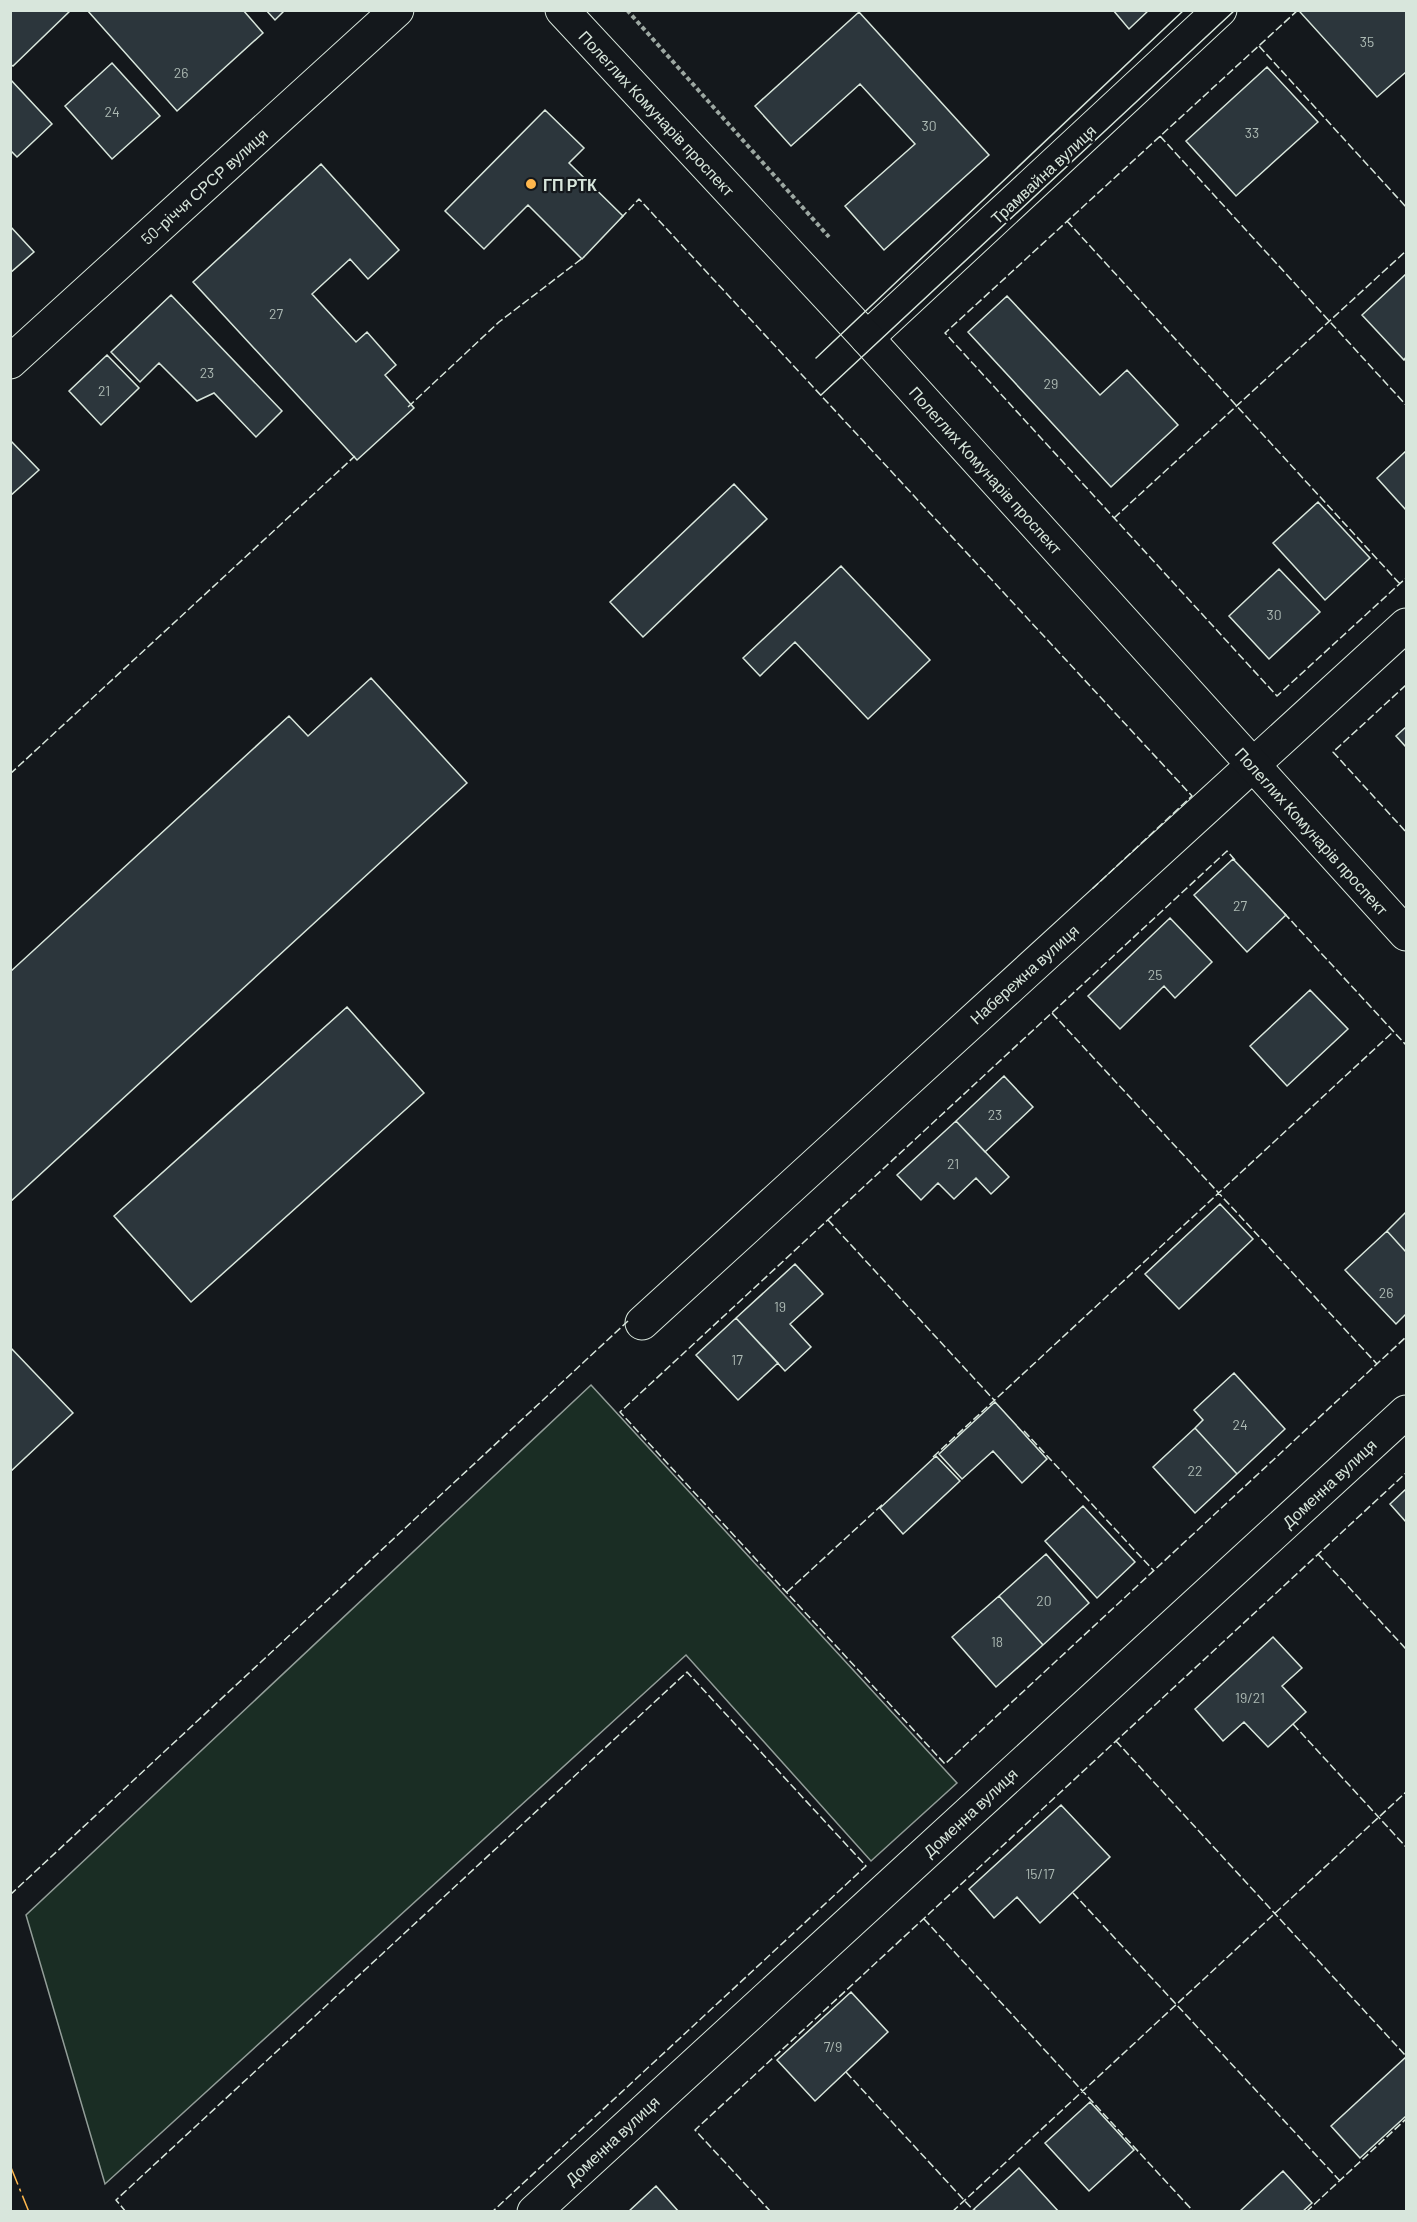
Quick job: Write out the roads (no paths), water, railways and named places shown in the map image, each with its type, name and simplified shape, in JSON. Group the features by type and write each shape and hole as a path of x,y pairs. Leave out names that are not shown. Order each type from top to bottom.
{"street":[{"name":"50-річчя СРСР вулиця","path":"10,362 397,10"},
{"name":"Полеглих Комунарів проспект","path":"562,10 867,338 1407,934"},
{"name":"Трамвайна вулиця","path":"867,338 1220,10"},
{"name":"Набережна вулиця","path":"642,1323 1407,625"},
{"name":"Доменна вулиця","path":"534,2211 1407,1412"}],"tram line":[{"path":"816,358 1184,10"},
{"path":"821,395 1235,10"}],"place":[{"name":"ГП РТК","path":"531,184"}]}
